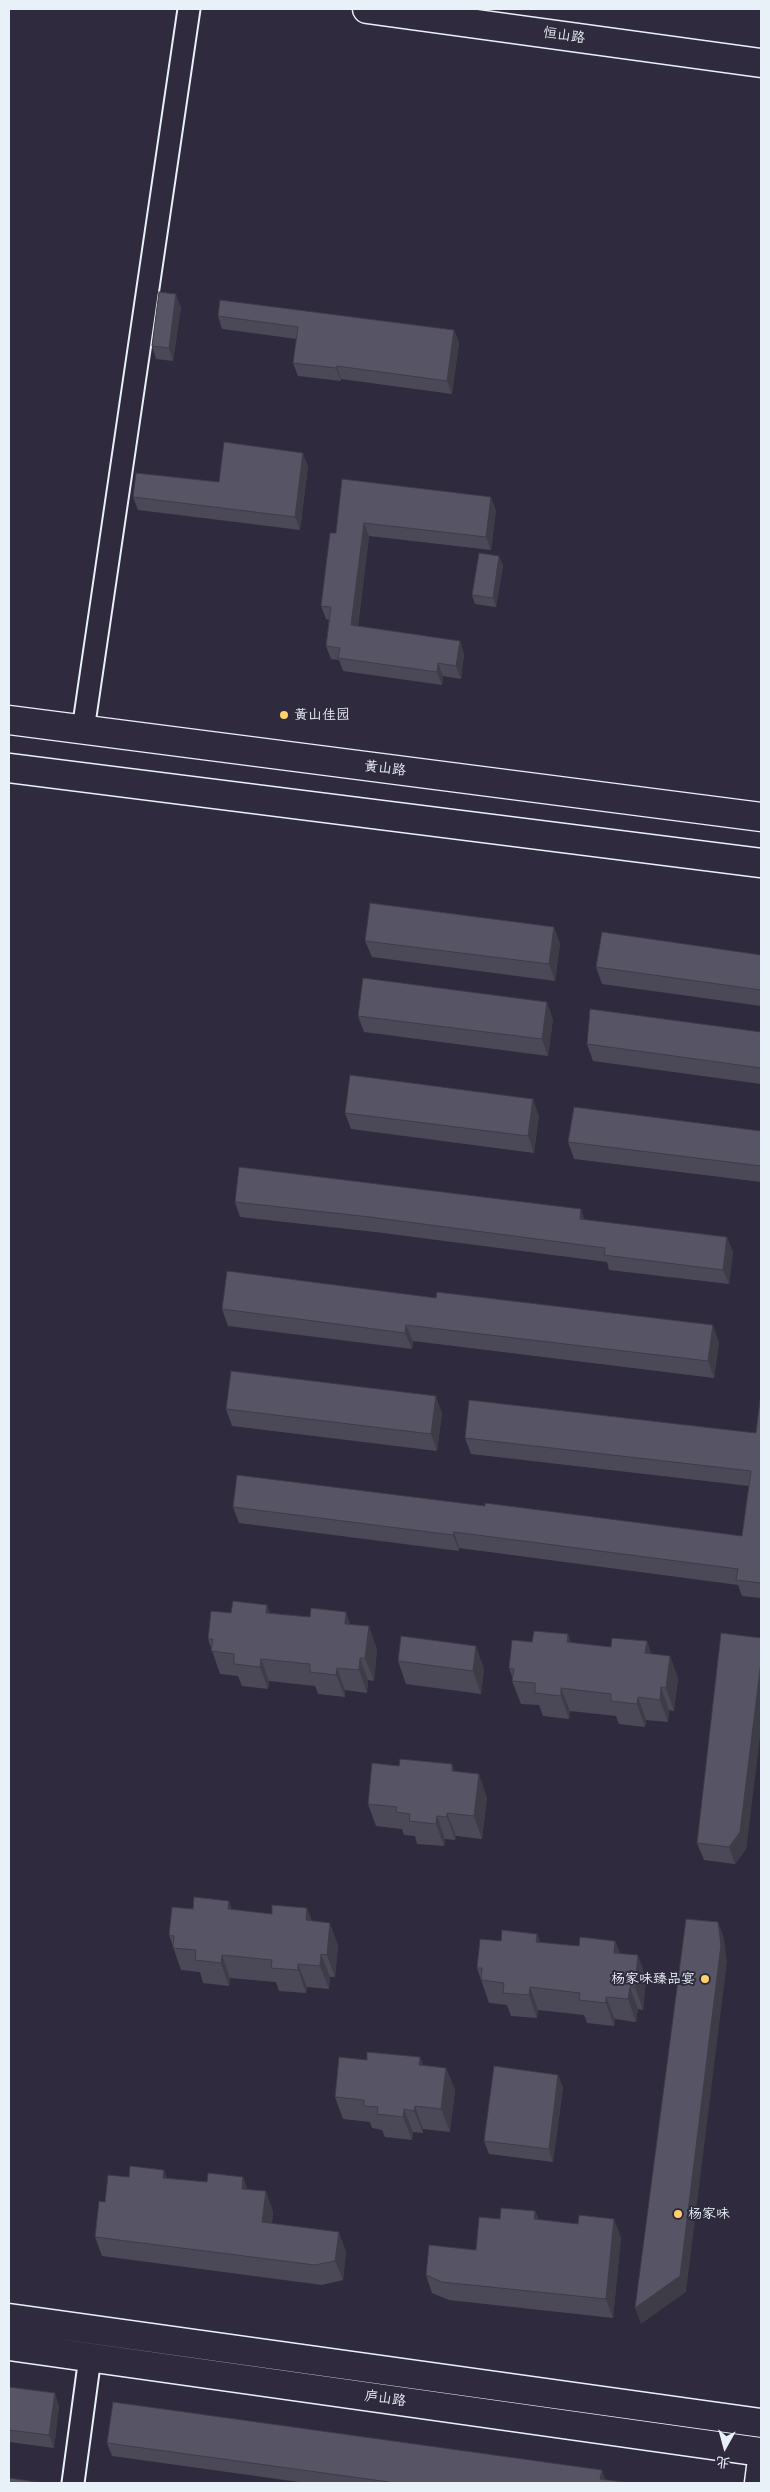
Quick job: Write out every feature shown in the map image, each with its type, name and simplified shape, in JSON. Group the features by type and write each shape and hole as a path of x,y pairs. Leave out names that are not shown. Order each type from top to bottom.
{"street":[{"path":"83,730 188,9"},
{"name":"恒山路","path":"367,9 761,63"},
{"name":"恒山路","path":"474,9 761,49"},
{"name":"黄山路","path":"9,720 761,818"},
{"path":"9,768 761,863"},
{"name":"庐山路","path":"9,2318 761,2423"},
{"name":"庐山路","path":"9,2346 761,2452"},
{"path":"73,2483 90,2357"},
{"path":"759,2483 761,2467"}],"building":[{"path":"159,292 176,294 169,348 152,346"},
{"path":"220,300 454,330 447,381 337,366 336,368 293,363 298,327 218,316"},
{"path":"224,442 303,453 295,517 133,497 136,473 219,482"},
{"path":"342,479 491,497 486,537 364,523 351,625 460,641 456,666 438,663 437,672 338,658 340,648 326,646 331,607 321,606 330,533 336,533"},
{"path":"479,553 499,556 493,598 472,595"},
{"path":"370,903 554,927 549,964 365,941"},
{"path":"602,932 761,955 761,990 596,967"},
{"path":"363,978 547,1002 542,1039 358,1016"},
{"path":"590,1009 761,1032 761,1068 587,1044"},
{"path":"350,1075 533,1099 528,1136 345,1113"},
{"path":"574,1107 761,1131 761,1166 568,1142"},
{"path":"239,1167 581,1209 580,1219 727,1237 723,1270 604,1255 605,1248 370,1217 235,1202"},
{"path":"227,1271 436,1298 437,1292 713,1325 708,1361 406,1325 405,1333 222,1309"},
{"path":"231,1371 436,1396 431,1434 226,1409"},
{"path":"761,1392 761,1583 736,1580 738,1569 454,1532 453,1535 233,1507 237,1475 485,1506 485,1503 742,1536 751,1471 465,1438 469,1400 756,1433"},
{"path":"233,1601 267,1605 266,1613 310,1617 311,1608 346,1612 345,1624 369,1626 365,1658 360,1658 359,1670 337,1668 336,1675 310,1672 310,1664 261,1659 260,1667 234,1664 234,1654 211,1651 213,1639 208,1639 211,1611 231,1613"},
{"path":"534,1631 568,1634 567,1642 611,1647 612,1638 647,1641 645,1653 670,1656 666,1688 661,1687 660,1700 638,1697 637,1704 611,1701 611,1694 561,1688 561,1696 535,1693 535,1683 512,1681 514,1669 509,1668 512,1640 532,1642"},
{"path":"721,1633 761,1638 761,1662 740,1832 729,1847 697,1843"},
{"path":"401,1636 476,1646 473,1671 398,1661"},
{"path":"400,1759 452,1764 452,1771 479,1774 474,1816 447,1813 447,1817 437,1816 436,1824 409,1821 410,1814 396,1812 397,1807 368,1804 372,1763 399,1766"},
{"path":"194,1897 229,1901 228,1909 272,1914 272,1905 307,1908 306,1920 330,1923 327,1955 321,1954 320,1966 298,1964 298,1970 271,1968 272,1960 222,1955 221,1963 195,1960 196,1950 173,1948 174,1936 169,1935 172,1907 193,1909"},
{"path":"686,1919 718,1922 721,1945 680,2276 635,2308"},
{"path":"502,1930 537,1934 536,1942 579,1946 580,1937 615,1941 614,1953 638,1955 635,1987 630,1987 628,1999 606,1997 606,2003 579,2000 580,1993 530,1987 529,1995 503,1993 504,1983 481,1980 482,1968 477,1968 480,1939 501,1941"},
{"path":"367,2052 420,2057 419,2065 446,2068 441,2109 415,2106 414,2111 404,2109 403,2117 377,2114 378,2107 364,2106 364,2100 335,2097 339,2057 367,2060"},
{"path":"494,2066 558,2075 549,2149 484,2141"},
{"path":"130,2166 164,2170 163,2178 207,2182 208,2173 243,2177 242,2189 266,2191 262,2222 339,2232 335,2261 315,2265 95,2237 99,2201 105,2202 108,2175 129,2177"},
{"path":"501,2208 535,2211 534,2219 578,2224 579,2215 614,2219 606,2299 442,2282 426,2275 429,2245 476,2250 479,2217 500,2219"},
{"path":"9,2387 55,2393 49,2435 9,2430"},
{"path":"113,2402 602,2470 600,2479 630,2483 396,2483 107,2443"},
{"path":"9,2478 44,2483 9,2483"}],"place":[{"name":"黄山佳园","path":"284,715"},
{"name":"杨家味臻品宴","path":"705,1979"},
{"name":"杨家味","path":"678,2214"}]}
